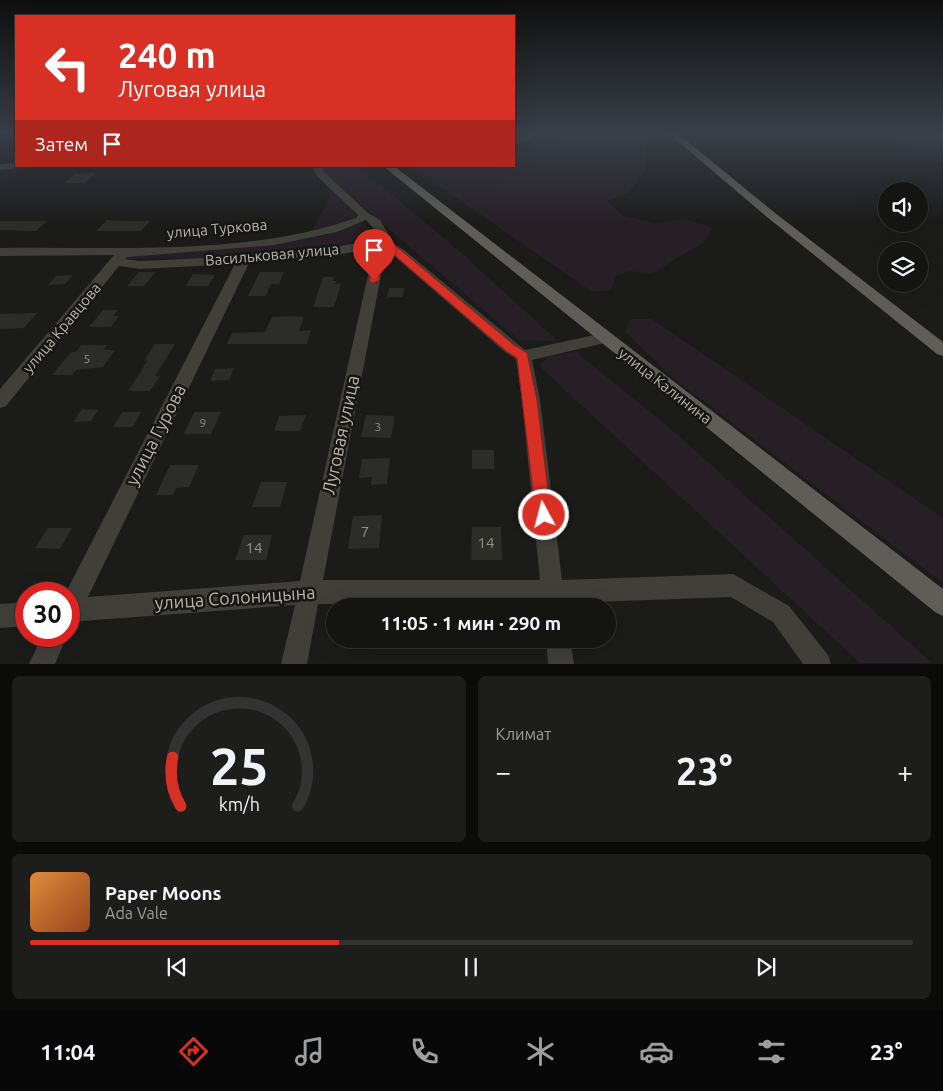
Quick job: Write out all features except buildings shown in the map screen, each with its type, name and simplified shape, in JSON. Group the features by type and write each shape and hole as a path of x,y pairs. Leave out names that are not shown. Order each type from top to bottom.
{"main road":[{"path":"708,163 771,215 943,350"},
{"name":"улица Калинина","path":"389,167 943,604"}],"street":[{"path":"0,166 15,166"},
{"path":"317,167 320,173 364,215 370,217 380,226 383,235 382,243 386,243 400,253 510,348 523,356 604,338"},
{"name":"улица Туркова","path":"0,252 104,250 121,257 264,243 344,227 360,220 364,215"},
{"name":"Васильковая улица","path":"121,257 128,264 140,265 244,260 337,251 382,243"},
{"name":"Луговая улица","path":"294,664 382,243"},
{"name":"улица Кравцова","path":"0,401 121,257"},
{"name":"улица Гурова","path":"80,588 244,260"},
{"path":"523,356 530,400 553,598"},
{"name":"улица Солоницына","path":"566,598 733,585 781,614 819,664"},
{"name":"улица Солоницына","path":"80,609 308,592 518,598"},
{"path":"0,616 15,615"},
{"path":"41,664 50,647"},
{"path":"559,648 561,664"}],"shaded area":[{"path":"515,163 646,163 645,170 630,192 607,201 624,216 656,223 686,219 713,228 703,243 651,274 629,271 616,276 611,290 592,292 411,167 515,167"},
{"path":"320,167 359,167 458,250 558,341 519,340 323,173"},
{"path":"324,182 355,212 356,217 351,222 314,232 312,230 330,197"},
{"path":"362,222 374,234 374,238 368,241 192,259 152,258 121,260 127,256 239,247 327,235 328,233"},
{"path":"631,319 652,319 943,518 943,583 672,377 625,332"},
{"path":"576,352 670,428 932,663 860,663 539,366 549,356"}],"route":[{"path":"374,280 382,243 386,243 510,348 523,356 544,515"}]}
